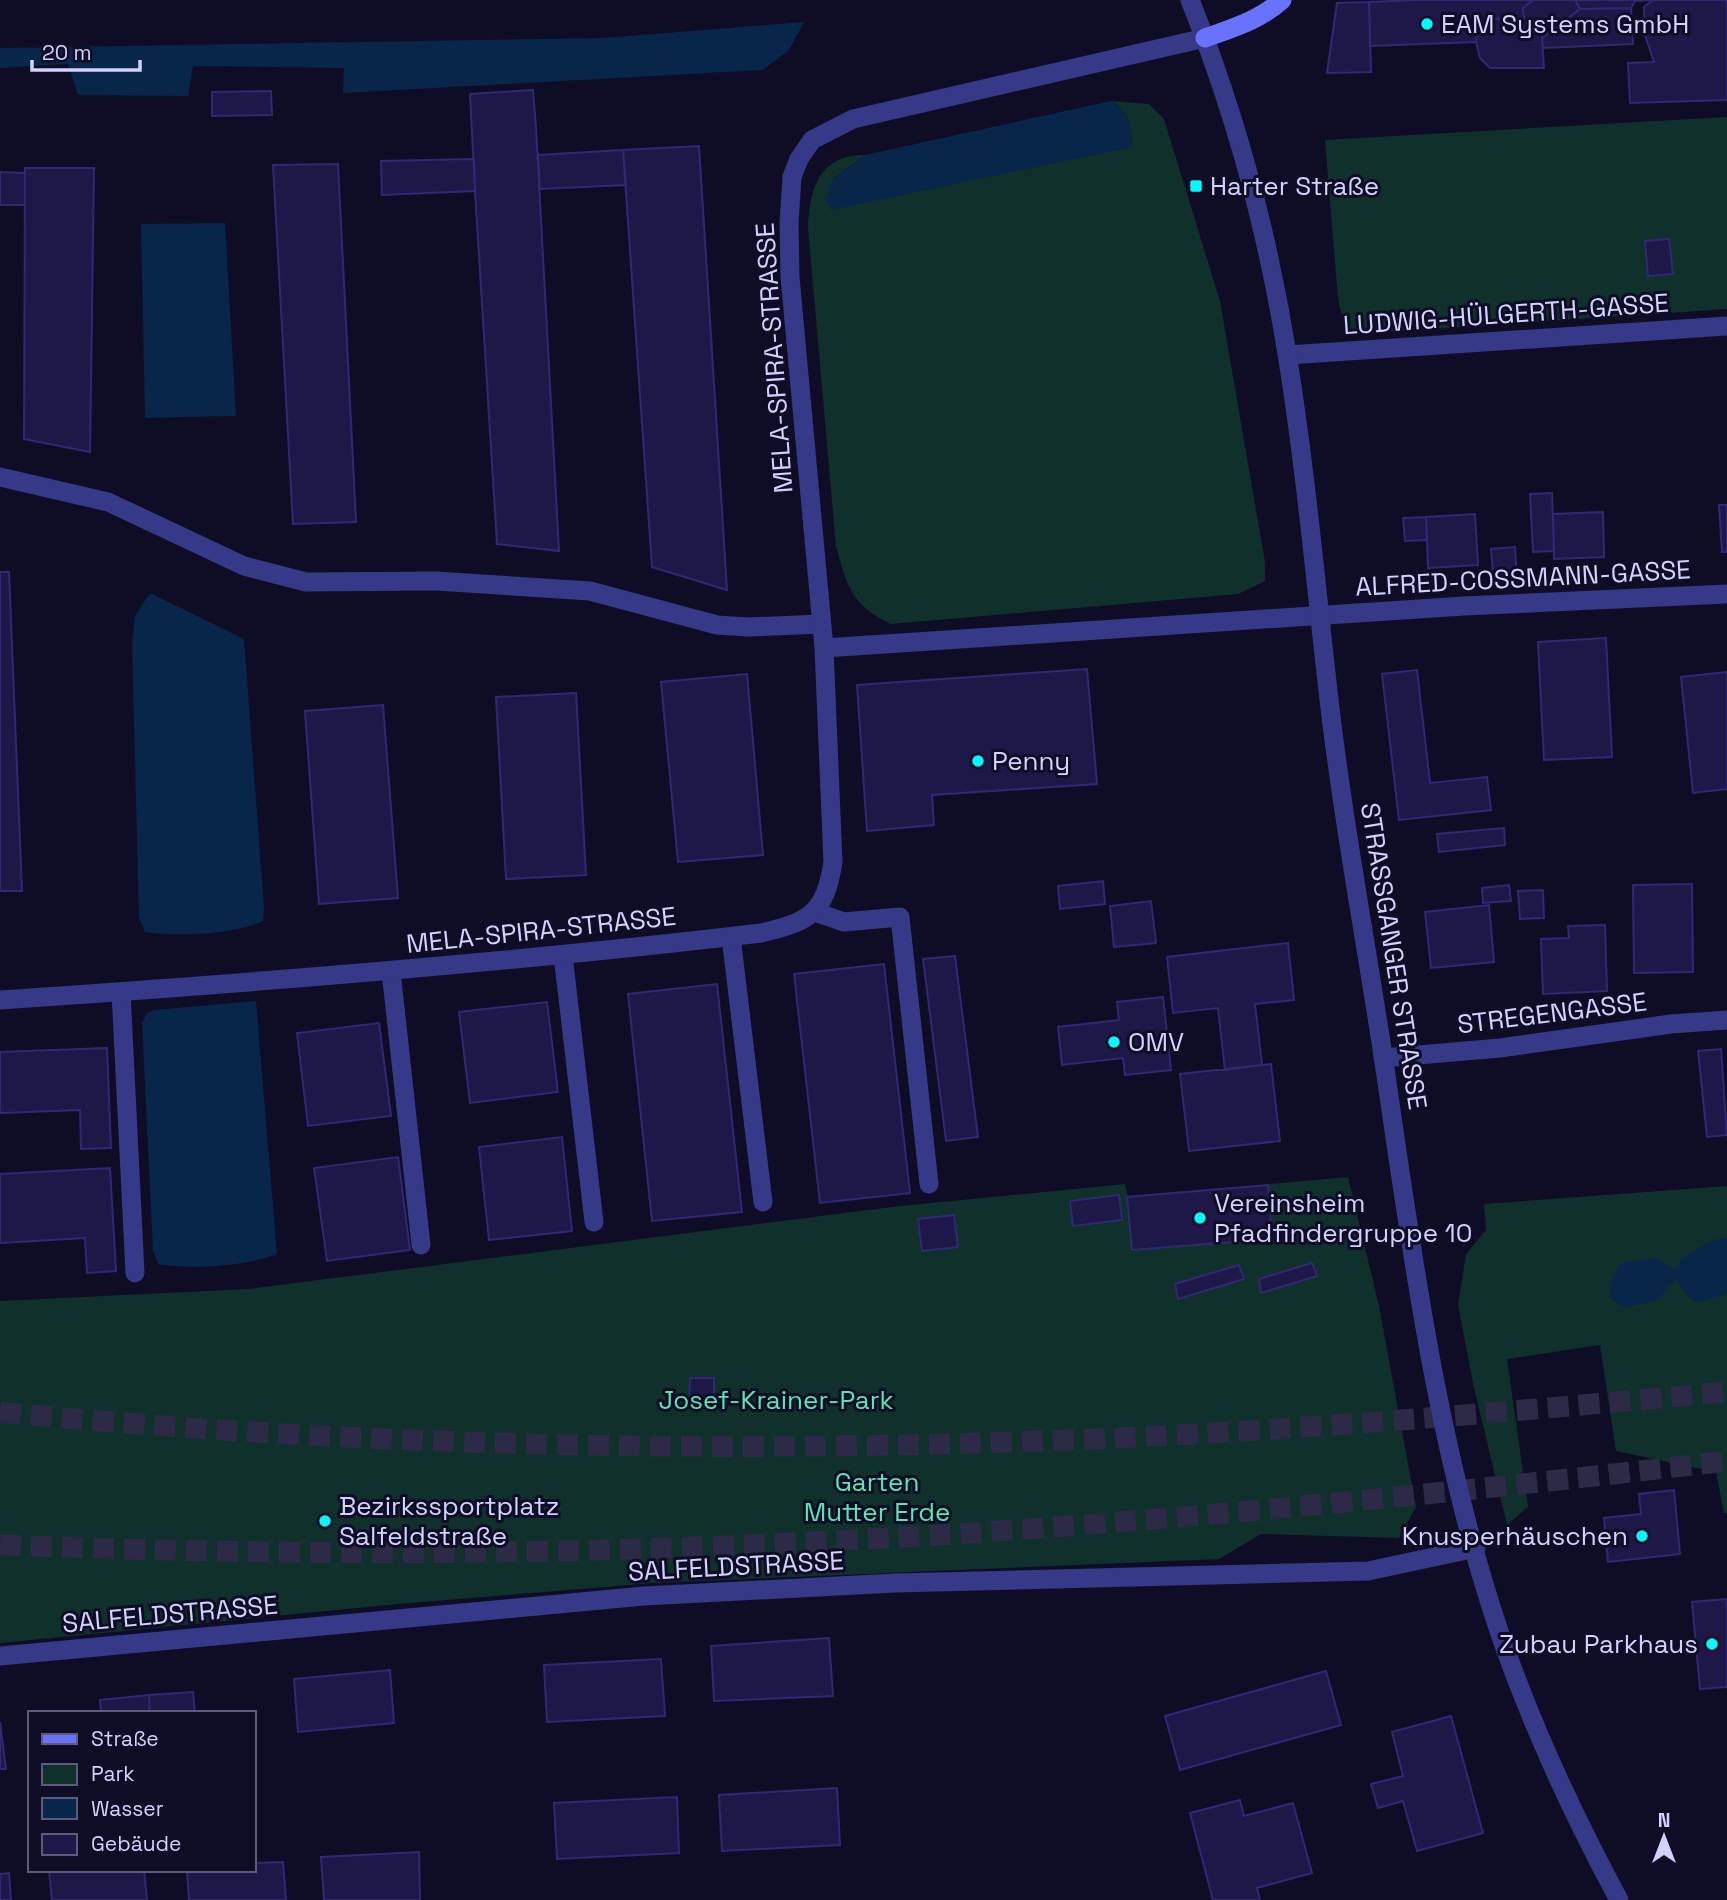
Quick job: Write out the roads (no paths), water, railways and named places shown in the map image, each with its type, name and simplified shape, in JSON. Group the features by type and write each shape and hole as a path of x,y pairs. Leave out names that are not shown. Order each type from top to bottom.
{"main road":[{"path":"1205,38 1242,26 1269,12 1282,0"}],"street":[{"name":"STRASSGANGER STRASSE","path":"1190,0 1233,118 1260,221 1288,355 1335,736 1438,1400 1498,1628 1535,1727 1573,1816 1619,1900"},
{"name":"MELA-SPIRA-STRASSE","path":"0,1000 391,971 731,937 789,926 815,912 829,891 834,862 824,648 790,277 790,197 799,159 812,140 853,119 1205,38"},
{"name":"LUDWIG-HÜLGERTH-GASSE","path":"1288,355 1727,326"},
{"path":"0,477 108,502 244,566 306,582 436,581 590,591 717,625 749,627 821,624"},
{"name":"ALFRED-COSSMANN-GASSE","path":"1321,615 1727,594"},
{"path":"824,648 1321,615"},
{"path":"815,912 844,922 900,918 929,1184"},
{"path":"731,937 763,1202"},
{"path":"563,955 594,1223"},
{"path":"391,971 421,1245"},
{"path":"121,992 135,1273"},
{"name":"STREGENGASSE","path":"1383,1058 1500,1048 1671,1024 1727,1020"},
{"name":"SALFELDSTRASSE","path":"0,1656 658,1596 895,1583 1368,1571 1475,1548"}],"water":[{"path":"804,22 789,50 763,70 343,93 344,68 193,66 188,96 78,95 68,64 0,68 0,48 603,38"},
{"path":"1111,101 1126,115 1132,147 831,210 825,200 833,179 865,155"},
{"path":"225,223 236,416 145,418 141,224"},
{"path":"150,593 244,639 264,908 263,921 237,929 188,934 145,932 139,918 132,643 135,616"},
{"path":"256,1001 277,1254 218,1266 158,1264 153,1251 142,1023 147,1013 154,1010"},
{"path":"1727,1238 1727,1294 1696,1303 1683,1290 1677,1279 1657,1300 1625,1308 1610,1299 1610,1283 1620,1263 1655,1258 1677,1271 1681,1258 1713,1240"}],"tunnel":[{"path":"0,1412 136,1424 410,1440 821,1446 957,1444 1252,1431 1727,1392"},
{"path":"0,1545 248,1552 413,1553 795,1543 1195,1516 1727,1461"}],"place":[{"name":"EAM Systems GmbH","path":"1427,24"},
{"name":"Harter Straße","path":"1196,186"},
{"name":"Penny","path":"978,761"},
{"name":"OMV","path":"1114,1042"},
{"name":"Vereinsheim Pfadfindergruppe 10","path":"1200,1218"},
{"name":"Bezirkssportplatz Salfeldstraße","path":"325,1521"},
{"name":"Knusperhäuschen","path":"1642,1536"},
{"name":"Zubau Parkhaus","path":"1712,1644"}],"park label":[{"name":"Josef-Krainer-Park","path":"776,1400"},
{"name":"Garten Mutter Erde","path":"877,1497"}]}
